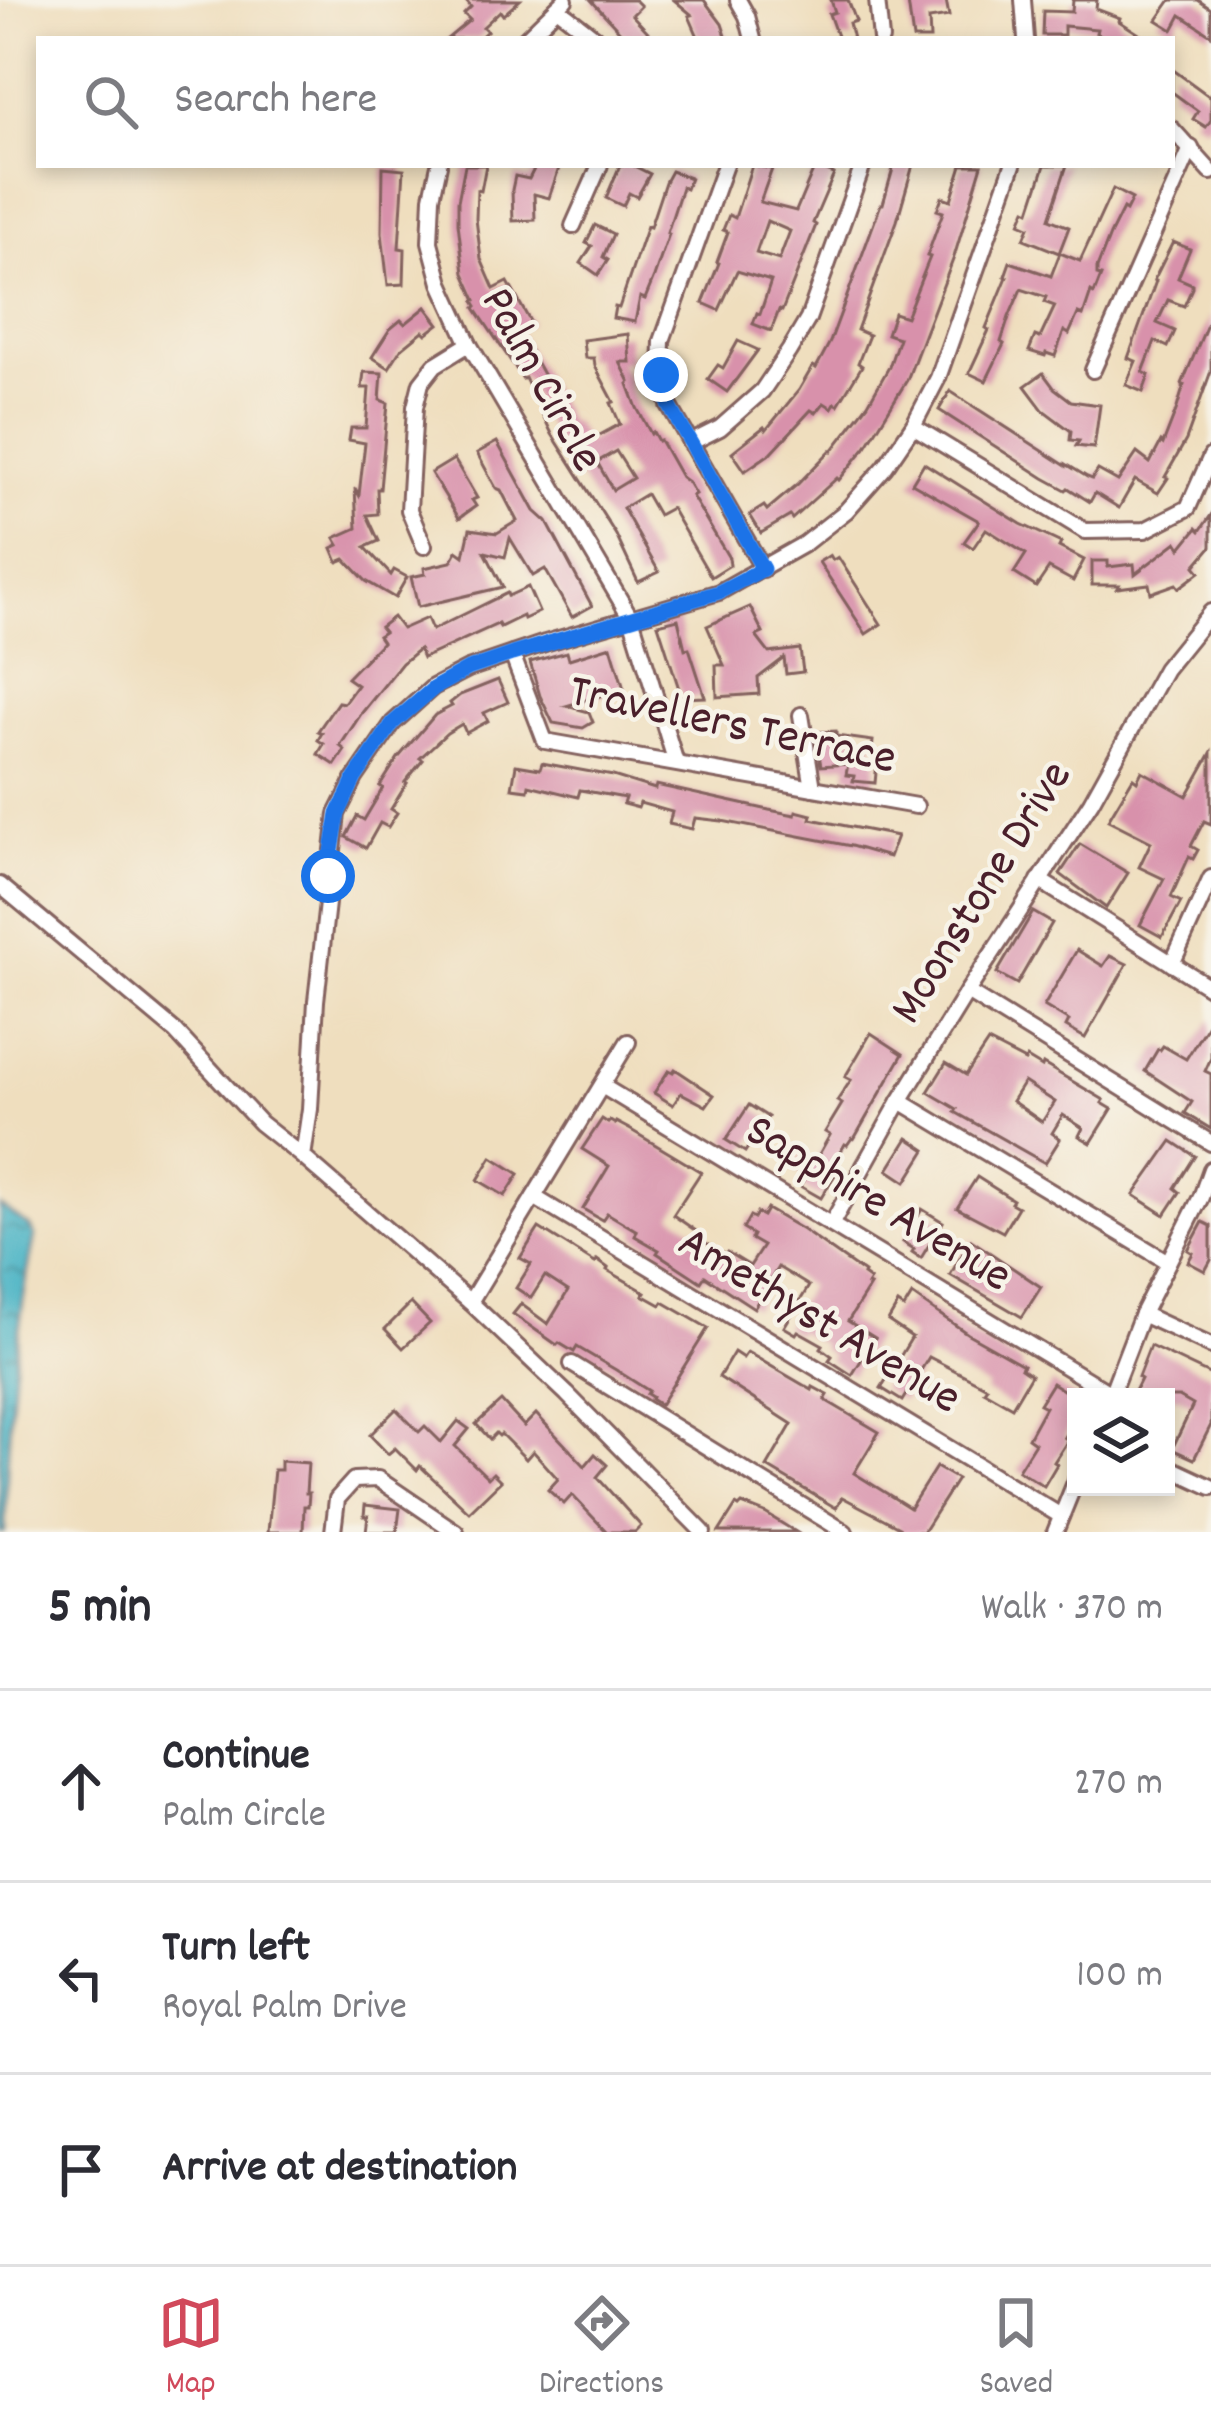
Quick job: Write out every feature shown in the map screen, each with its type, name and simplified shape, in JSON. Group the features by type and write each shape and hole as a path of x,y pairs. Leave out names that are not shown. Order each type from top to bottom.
{"street":[{"path":"738,0 752,36"},
{"path":"877,0 880,36"},
{"path":"1023,0 1026,36"},
{"path":"528,36 561,4 594,36"},
{"path":"1175,132 1211,172"},
{"path":"1093,370 1191,148"},
{"name":"Palm Circle","path":"438,168 430,242 440,284 469,344 632,620 676,764"},
{"path":"572,226 598,168"},
{"path":"723,168 662,340 661,375 669,405 763,569"},
{"path":"690,443 720,428 763,392 799,335 862,168"},
{"path":"303,1157 328,876 338,814 355,778 393,723 434,688 468,669 719,592 804,544 846,511 885,467 938,378 1012,168"},
{"path":"424,546 409,510 415,407 421,383 436,365 469,344"},
{"path":"913,426 1084,531 1145,530 1189,508 1211,456"},
{"name":"Moonstone Drive","path":"832,1223 967,992 1091,802 1165,669 1211,612"},
{"name":"Travellers Terrace","path":"512,654 545,741 916,806"},
{"path":"801,715 813,788"},
{"path":"1172,964 1211,878"},
{"path":"1039,880 1211,988"},
{"path":"0,886 176,1031 260,1123 470,1302 703,1532"},
{"path":"967,992 1211,1143"},
{"path":"470,1302 628,1042"},
{"name":"Sapphire Avenue","path":"602,1085 1100,1388"},
{"path":"900,1101 1168,1262"},
{"path":"1114,1388 1142,1314 1206,1199 1211,1169"},
{"name":"Amethyst Avenue","path":"534,1197 1061,1516"},
{"path":"1142,1314 1211,1346"},
{"path":"572,1364 845,1532"},
{"path":"1175,1470 1211,1487"},
{"path":"333,1532 337,1498 354,1480 379,1479 456,1532"},
{"path":"1054,1532 1069,1496"}],"water":[{"path":"0,1206 29,1226 35,1236 13,1384 5,1532 0,1532"}],"building":[{"path":"465,0 520,0 503,15 500,11 483,27 487,31 481,36 451,36 470,20 464,14 471,7"},
{"path":"591,0 635,0 641,6 632,15 648,32 624,36"},
{"path":"674,0 704,0 726,36 698,36 692,15"},
{"path":"831,0 848,0 856,21 849,23 852,36 837,36 829,14 835,12"},
{"path":"946,0 949,16 929,19 930,36 913,36 908,2"},
{"path":"1073,0 1097,0 1096,9 1120,18 1142,36 1102,36 1097,29 1064,26 1064,35 1042,35 1043,11 1072,12"},
{"path":"1171,0 1198,0 1211,9 1211,35 1181,15 1173,30 1157,20"},
{"path":"1175,71 1209,96 1211,93 1211,120 1206,127 1193,119 1198,111 1175,94"},
{"path":"383,168 404,169 399,248 405,249 404,284 388,285 382,233"},
{"path":"464,168 485,168 481,191 477,190 481,259 494,289 508,282 531,323 519,331 570,423 587,442 620,424 594,358 585,358 583,340 628,334 630,362 620,362 637,408 688,482 730,565 711,577 671,508 658,515 646,494 623,508 659,572 638,582 525,378 475,308 464,273 458,223","holes":["616,451 633,478 613,490 597,462"]},
{"path":"534,168 559,168 549,198 534,194 535,220 513,221 515,176 529,179"},
{"path":"619,168 638,168 650,174 637,197 629,193 623,206 606,198"},
{"path":"751,168 772,169 760,202 796,211 814,168 834,174 771,331 753,324 771,281 737,271 719,310 703,303 719,263 729,215 735,218","holes":["767,221 790,231 779,260 756,253"]},
{"path":"893,168 912,168 857,330 869,335 858,363 862,366 838,405 832,408 824,403 816,413 811,410 771,453 745,471 732,452 764,427 766,430 816,368"},
{"path":"961,168 981,168 954,257 907,380 866,447 839,480 792,519 761,533 750,515 764,506 767,510 798,484 832,451 868,404 899,338 887,334 894,313 906,317 930,257 943,212 937,210 942,197 951,200"},
{"path":"1044,168 1066,168 1049,219 1069,227 1059,253 1024,239 1029,227 1020,223 1026,209 1030,211"},
{"path":"671,171 690,178 686,189 682,187 654,277 645,299 640,297 635,322 613,318 615,307 619,308"},
{"path":"1113,189 1132,199 1110,235 1097,268 1101,276 1094,294 1091,292 1083,316 1078,314 1069,334 1064,331 1055,356 1029,351 1055,306 1044,302 1046,297 1021,289 1004,344 986,381 969,373 989,330 1010,262 1051,276 1060,253 1080,261"},
{"path":"595,225 613,234 603,257 608,260 598,275 581,263 592,246 586,243"},
{"path":"1173,242 1190,249 1178,278 1192,288 1184,306 1168,300 1157,323 1175,331 1168,347 1155,341 1143,372 1149,375 1143,392 1126,385 1136,361 1128,358 1154,280"},
{"path":"426,307 439,324 401,349 389,368 372,357 390,329"},
{"path":"1211,315 1211,371 1168,478 1158,493 1135,480 1119,508 1095,493 1090,502 1066,490 939,410 950,391 1066,466 1092,479 1098,470 1118,481 1137,453 1150,463 1163,444"},
{"path":"738,341 758,350 727,392 708,379 718,365 723,368"},
{"path":"364,372 382,373 380,400 388,403 378,514 367,515 379,541 365,547 391,575 394,570 407,577 395,598 366,581 345,559 338,562 332,548 339,545 335,538 357,528 355,488 359,495 365,443 349,440 351,428 366,428 369,388 362,388"},
{"path":"1043,373 1071,401 1100,405 1094,448 1076,446 1079,441 1070,440 1071,431 1043,410 1025,386"},
{"path":"497,442 592,606 572,617 545,569 533,576 510,538 505,557 485,552 503,587 418,607 411,577 425,574 424,568 451,562 457,551 464,556 470,529 497,533 517,521 477,453"},
{"path":"454,459 477,498 472,500 476,506 459,518 431,473"},
{"path":"924,463 1084,560 1073,581 1049,568 1036,587 1014,573 1026,554 986,529 973,548 964,542 979,521 912,483"},
{"path":"1211,515 1211,547 1195,566 1200,572 1179,588 1176,584 1151,593 1149,584 1092,585 1092,561 1108,561 1108,567 1134,564 1135,574 1177,542 1181,548"},
{"path":"830,555 833,560 838,557 881,624 866,634 819,562"},
{"path":"528,587 539,612 498,624 423,658 419,649 361,714 340,746 345,750 335,765 318,754 324,744 318,740 322,733 318,731 357,685 347,678 382,642 380,627 393,617 402,629 427,618 432,630"},
{"path":"750,607 763,633 756,636 769,653 800,649 803,672 786,674 784,658 758,678 759,694 717,697 716,665 724,665 707,626"},
{"path":"678,619 705,697 682,698 658,624"},
{"path":"611,646 624,689 566,706 589,712 593,722 583,728 553,723 530,662 567,652 569,659"},
{"path":"498,680 508,702 484,713 488,721 466,733 462,724 447,733 420,758 391,809 397,813 388,827 380,823 366,848 346,837 357,816 364,820 398,758 435,715 460,695"},
{"path":"836,731 836,736 873,741 872,751 878,752 875,783 853,781 854,776 846,775 848,764 821,766 815,732"},
{"path":"1211,753 1211,824 1204,821 1191,846 1198,850 1193,859 1189,857 1171,897 1181,902 1162,937 1140,925 1164,879 1139,867 1151,842 1108,820 1142,771 1187,796"},
{"path":"542,763 655,789 656,785 795,815 796,811 812,815 811,819 897,836 889,857 722,821 695,818 692,829 669,824 672,812 640,803 638,808 623,804 625,798 580,790 578,797 529,785 528,790 512,788 516,765 540,769"},
{"path":"1080,844 1128,873 1106,908 1060,874"},
{"path":"1033,912 1052,923 1017,984 997,973"},
{"path":"1077,950 1103,966 1110,956 1127,964 1085,1038 1044,1006"},
{"path":"1211,1019 1211,1058 1205,1071 1211,1074 1211,1129 1185,1113 1192,1102 1145,1071 1163,1046 1186,1059"},
{"path":"871,1033 903,1054 854,1139 845,1144 830,1170 836,1173 821,1198 800,1186 806,1176 792,1168 801,1155 814,1163 842,1104 837,1101 851,1080 845,1077"},
{"path":"988,1042 1025,1061 1043,1064 1112,1109 1091,1143 1079,1136 1083,1128 1063,1115 1052,1133 1060,1139 1045,1163 928,1092 946,1063 966,1075","holes":["1024,1082 1055,1102 1042,1122 1012,1101"]},
{"path":"675,1069 714,1095 706,1106 681,1093 673,1105 654,1093 669,1070"},
{"path":"749,1105 768,1117 745,1152 726,1140"},
{"path":"602,1119 631,1130 701,1172 673,1215 725,1255 750,1266 763,1246 743,1229 750,1216 763,1216 767,1209 864,1273 870,1286 848,1321 875,1338 852,1375 829,1360 832,1356 823,1345 784,1327 809,1286 778,1267 754,1308 705,1276 701,1282 607,1213 602,1220 583,1209 609,1166 582,1149"},
{"path":"908,1138 926,1150 906,1182 888,1170"},
{"path":"1172,1141 1195,1156 1165,1215 1134,1195"},
{"path":"492,1157 519,1174 505,1196 478,1180"},
{"path":"977,1177 1018,1207 1003,1232 957,1208"},
{"path":"922,1209 943,1222 921,1258 903,1242"},
{"path":"1203,1222 1211,1226 1211,1260 1205,1271 1188,1262 1193,1253 1188,1250"},
{"path":"539,1228 597,1260 643,1295 708,1328 660,1405 649,1391 616,1370 577,1347 574,1352 557,1345 513,1314 521,1304 548,1324 568,1291 545,1276 531,1298 516,1288 531,1264 520,1258"},
{"path":"971,1240 1041,1287 1022,1317 950,1275"},
{"path":"912,1295 1023,1365 1031,1375 1012,1407 984,1391 987,1387 929,1357 902,1401 881,1388 912,1337 888,1321 898,1304 904,1308"},
{"path":"411,1303 430,1323 403,1348 385,1329"},
{"path":"1150,1346 1211,1375 1211,1425 1194,1459 1175,1450 1193,1405 1175,1397 1175,1388 1136,1388"},
{"path":"734,1352 743,1358 747,1352 828,1395 825,1400 879,1432 854,1473 910,1508 936,1467 957,1479 923,1532 896,1532 899,1527 842,1497 836,1508 767,1467 792,1424 719,1377"},
{"path":"1052,1383 1067,1392 1067,1442 1044,1486 1018,1470 1035,1443 1028,1438 1045,1407 1039,1404"},
{"path":"501,1401 524,1426 536,1414 585,1466 595,1454 607,1465 597,1477 641,1526 635,1532 607,1532 572,1495 564,1504 548,1490 558,1479 533,1451 526,1459 501,1434 490,1439 476,1424"},
{"path":"396,1409 419,1432 425,1426 441,1442 458,1421 469,1429 455,1446 488,1478 493,1473 501,1481 469,1512 420,1466 417,1470 395,1448 388,1454 370,1435"},
{"path":"281,1461 308,1463 303,1532 268,1532 274,1470 281,1470"},
{"path":"365,1505 400,1509 397,1532 366,1532"},
{"path":"736,1505 796,1532 719,1532"}],"route":[{"path":"328,876 338,814 355,778 393,723 434,688 468,669 512,654 719,592 763,569 669,405 661,375"}]}
